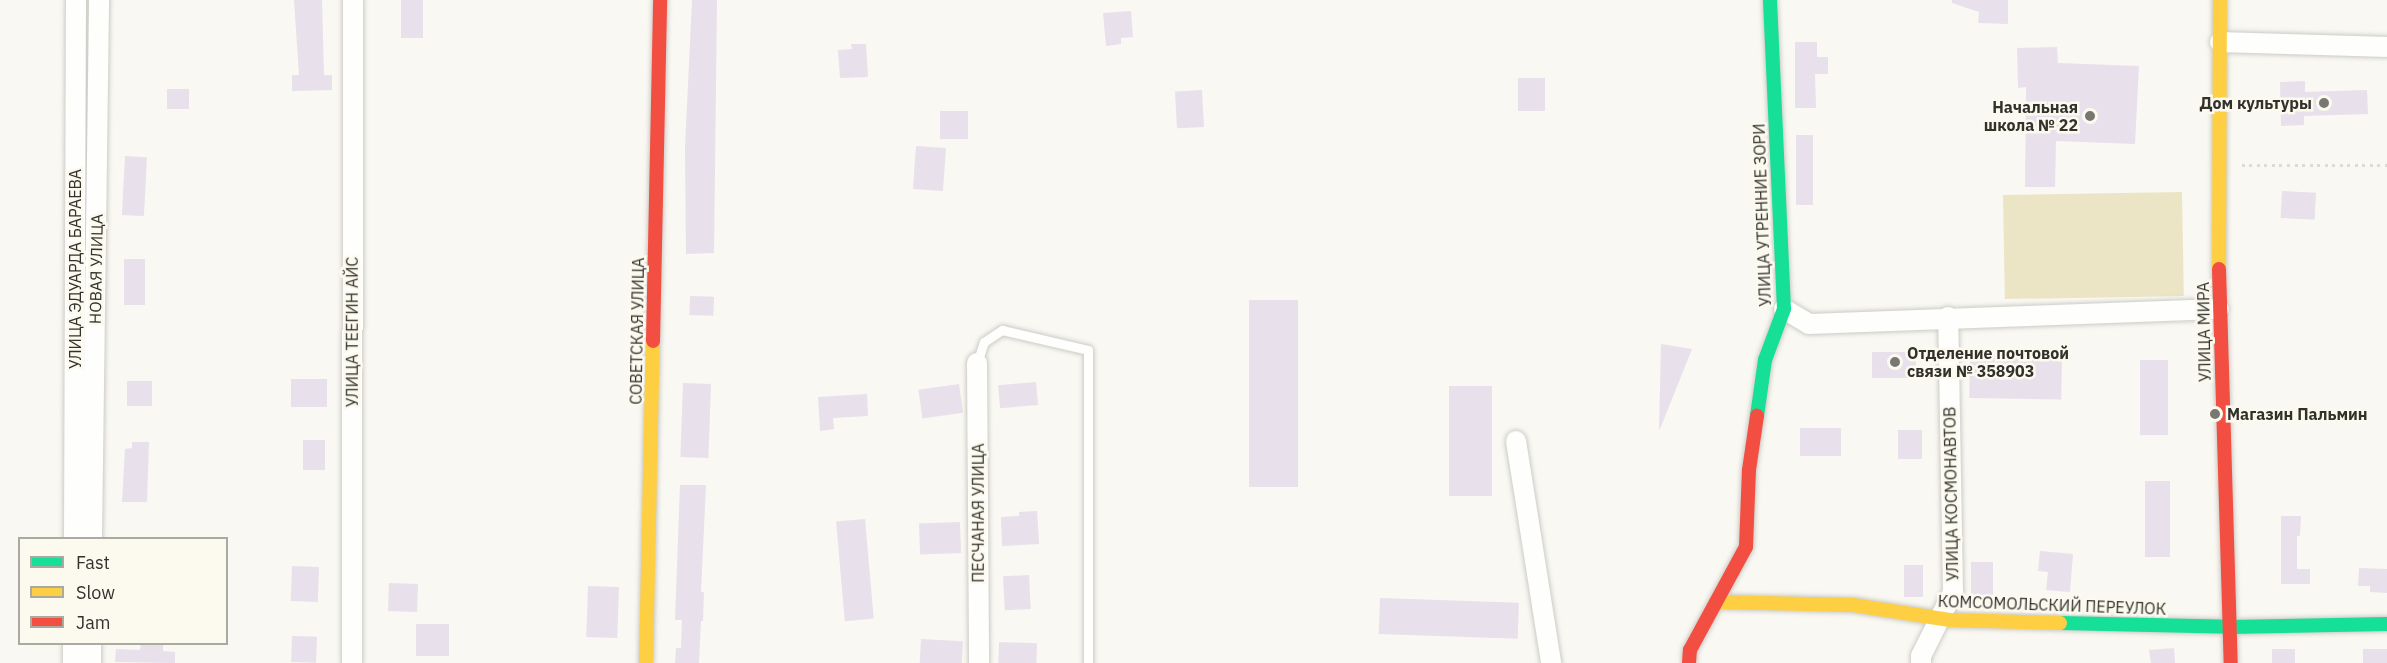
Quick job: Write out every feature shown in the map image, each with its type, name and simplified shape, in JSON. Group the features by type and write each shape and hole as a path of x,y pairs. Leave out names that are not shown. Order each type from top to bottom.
{"street":[{"name":"УЛИЦА ЭДУАРДА БАРАЕВА","path":"74,537 76,0"},
{"name":"НОВАЯ УЛИЦА","path":"92,537 99,0"},
{"name":"УЛИЦА ТЕЕГИН АЙС","path":"352,663 353,0"},
{"name":"СОВЕТСКАЯ УЛИЦА","path":"646,663 660,0"},
{"name":"УЛИЦА УТРЕННИЕ ЗОРИ","path":"1689,663 1690,650 1746,547 1749,470 1765,360 1784,309 1770,0"},
{"name":"УЛИЦА МИРА","path":"2220,0 2219,309 2231,663"},
{"path":"2220,42 2387,47"},
{"path":"1784,309 1809,324 2219,309"},
{"name":"УЛИЦА КОСМОНАВТОВ","path":"1921,663 1921,656 1953,592 1948,318"},
{"name":"ПЕСЧАНАЯ УЛИЦА","path":"977,363 979,663"},
{"path":"1516,441 1551,663"},
{"name":"КОМСОМОЛЬСКИЙ ПЕРЕУЛОК","path":"1716,602 1853,604 1940,619 2230,627 2387,624"},
{"path":"73,645 73,663"},
{"path":"91,645 91,663"}],"lane":[{"path":"977,363 984,342 1002,330 1088,350 1088,663"}],"path":[{"path":"2220,165 2387,165"}],"shaded area":[{"path":"2182,192 2184,296 2005,299 2003,195"}],"building":[{"path":"294,0 322,0 324,75 332,75 332,90 292,91 292,75 299,75"},
{"path":"401,0 423,0 423,38 401,38"},
{"path":"692,0 717,0 714,253 686,254 685,148"},
{"path":"1952,0 2008,0 2008,24 1978,23 1979,12 1952,3"},
{"path":"1131,11 1133,37 1121,38 1121,44 1106,46 1103,13"},
{"path":"1795,42 1817,42 1817,57 1828,57 1828,74 1815,74 1816,108 1795,108"},
{"path":"851,44 866,44 868,77 840,78 838,50 852,49"},
{"path":"2057,47 2058,63 2139,66 2135,144 2056,141 2055,187 2025,187 2026,87 2018,88 2017,48"},
{"path":"1518,78 1545,78 1545,111 1518,111"},
{"name":"Дом культуры","path":"2305,81 2305,92 2367,90 2368,114 2304,116 2304,125 2281,126 2280,82"},
{"path":"167,89 189,89 189,109 167,109"},
{"path":"1202,90 1204,127 1177,128 1175,91"},
{"path":"940,111 968,111 968,139 940,139"},
{"path":"1796,135 1813,135 1813,205 1796,205"},
{"path":"916,146 946,148 943,191 913,189"},
{"path":"125,156 147,157 144,216 122,215"},
{"path":"2282,191 2316,193 2315,220 2281,218"},
{"path":"124,259 145,259 145,305 124,305"},
{"path":"690,296 714,297 713,316 689,315"},
{"path":"1249,300 1298,300 1298,487 1249,487"},
{"path":"1661,344 1692,349 1659,429"},
{"path":"1872,352 1916,352 1916,378 1872,378"},
{"path":"1970,354 2062,356 2061,400 1969,398"},
{"path":"2140,360 2168,360 2168,435 2140,435"},
{"path":"291,379 327,379 327,407 291,407"},
{"path":"127,381 152,381 152,406 127,406"},
{"path":"1036,382 1038,405 1000,408 998,385"},
{"path":"683,383 711,384 708,458 680,457"},
{"path":"959,384 963,413 922,418 918,390"},
{"path":"1449,386 1492,386 1492,496 1449,496"},
{"path":"867,394 868,416 833,418 834,429 820,431 818,397"},
{"path":"1800,428 1841,428 1841,456 1800,456"},
{"path":"1898,430 1922,430 1922,459 1898,459"},
{"path":"303,440 325,440 325,470 303,470"},
{"path":"132,442 149,442 147,502 122,502 125,449 132,448"},
{"path":"2145,481 2170,481 2170,557 2145,557"},
{"path":"680,485 706,485 701,592 704,592 703,621 701,621 699,663 675,663 676,648 681,648 682,620 675,620"},
{"path":"1037,511 1039,544 1002,546 1001,517 1019,516 1019,512"},
{"path":"2281,516 2301,516 2300,536 2297,536 2297,569 2310,569 2310,584 2281,584"},
{"path":"865,519 874,619 845,621 836,522"},
{"path":"960,522 961,553 920,554 919,523"},
{"path":"2040,551 2073,554 2070,592 2046,590 2048,572 2038,571"},
{"path":"1971,562 1993,562 1993,595 1971,595"},
{"path":"1904,565 1923,565 1923,597 1904,597"},
{"path":"292,566 319,567 318,602 291,601"},
{"path":"2359,568 2387,569 2387,593 2370,592 2370,586 2358,586"},
{"path":"1029,575 1031,609 1005,610 1003,576"},
{"path":"389,583 418,584 417,612 388,611"},
{"path":"588,586 619,587 617,638 586,637"},
{"path":"1380,598 1519,603 1518,639 1379,634"},
{"path":"416,624 449,624 449,656 416,656"},
{"path":"292,636 317,637 316,663 291,662"},
{"path":"921,639 963,641 962,663 920,663"},
{"path":"999,642 1037,643 1036,663 998,663"},
{"path":"141,645 163,645 163,651 175,652 175,663 115,662 116,649 140,650"},
{"path":"2174,648 2175,663 2151,663 2149,650"},
{"path":"2272,649 2295,649 2295,663 2272,663"},
{"path":"2363,649 2387,649 2387,663 2363,663"}],"traffic: fast":[{"path":"1757,416 1765,360 1784,309 1770,0"},
{"path":"2060,623 2230,627 2387,624"}],"traffic: slow":[{"path":"2219,269 2220,0"},
{"path":"646,663 653,341"},
{"path":"1716,602 1853,605 1950,620 2060,623"}],"traffic: jam":[{"path":"653,341 660,0"},
{"path":"2219,269 2231,663"},
{"path":"1689,663 1690,650 1746,547 1749,470 1757,416"}],"place":[{"name":"Дом культуры","path":"2324,103"},
{"name":"Начальная школа № 22","path":"2090,116"},
{"name":"Отделение почтовой связи № 358903","path":"1895,362"},
{"name":"Магазин Пальмин","path":"2215,414"}]}
